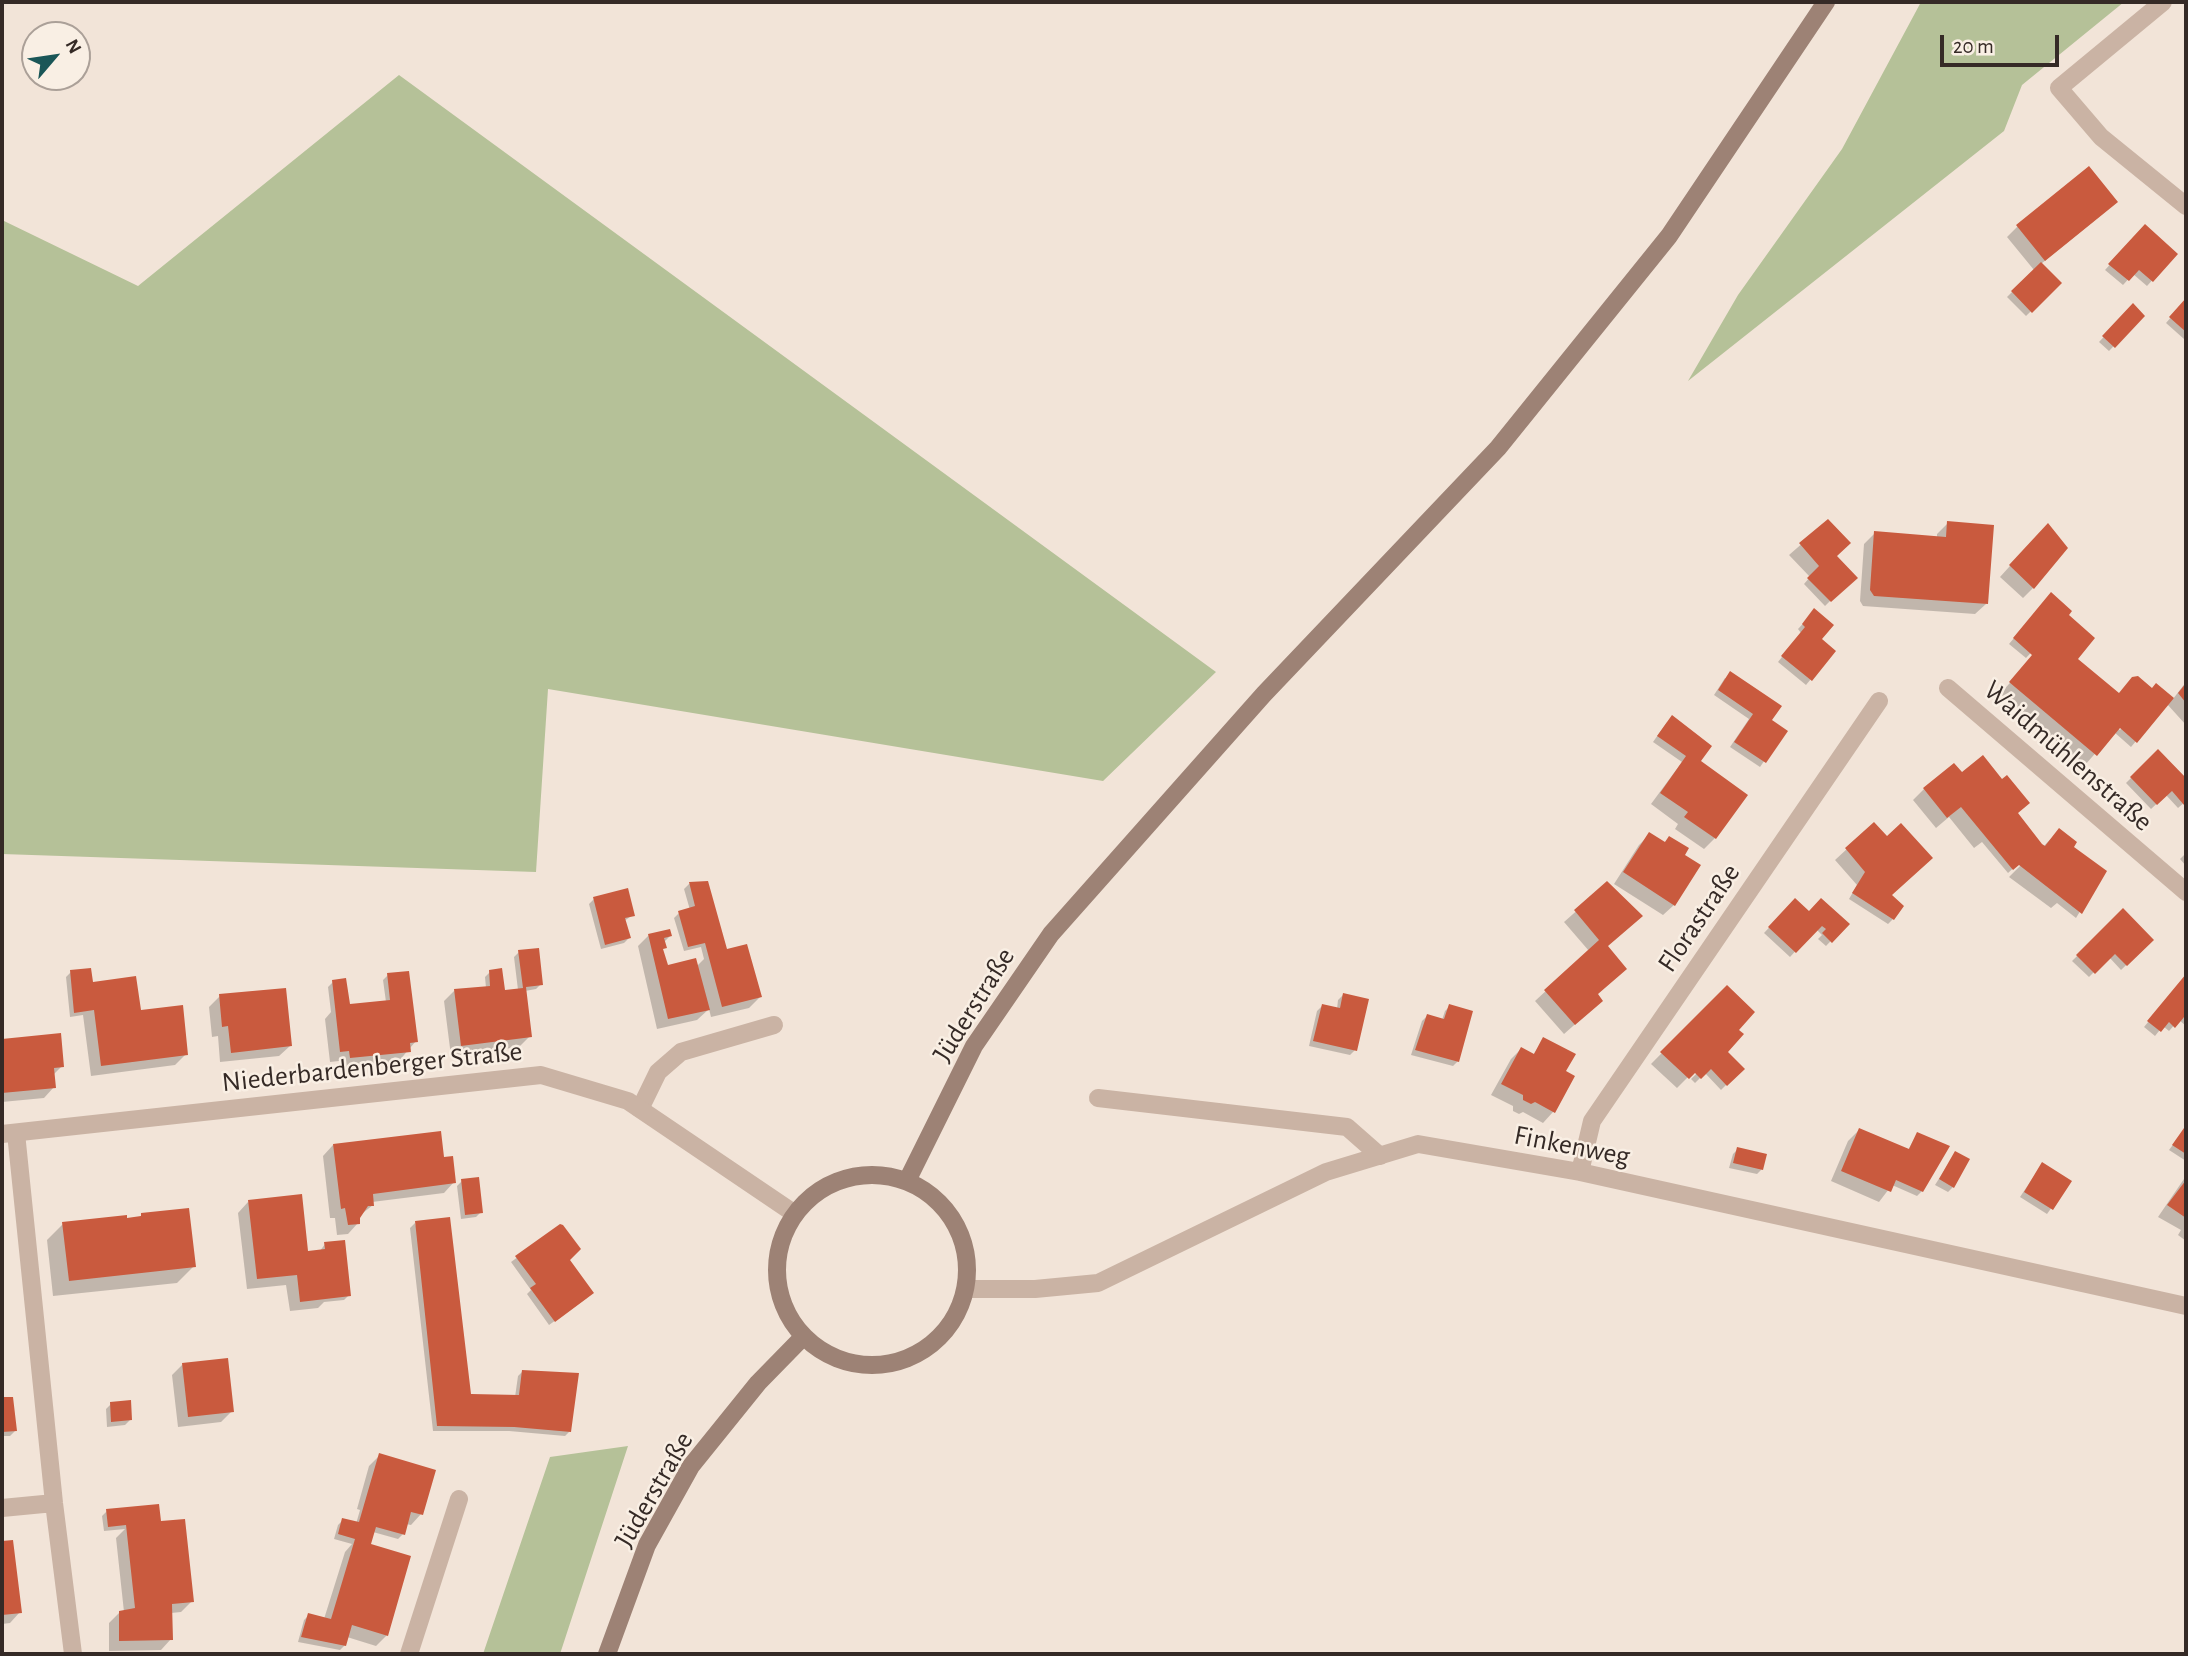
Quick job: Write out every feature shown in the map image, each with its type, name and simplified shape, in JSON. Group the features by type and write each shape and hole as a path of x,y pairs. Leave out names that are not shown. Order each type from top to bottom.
{"main road":[{"name":"Jüderstraße","path":"907,1181 974,1046 1051,934 1264,694 1498,448 1669,236 1826,2"},
{"path":"872,1174 907,1181 930,1194 949,1213 962,1236 968,1262 966,1289 956,1317 938,1340 913,1357 884,1365 855,1364 827,1354 802,1338 785,1308 777,1276 780,1244 795,1214 814,1195 837,1181 872,1174"},
{"name":"Jüderstraße","path":"607,1654 647,1545 691,1466 758,1383 802,1338"}],"street":[{"path":"2162,2 2059,88 2101,136 2186,206"},
{"name":"Waidmühlenstraße","path":"1948,688 2186,892"},
{"name":"Florastraße","path":"1580,1172 1592,1121 1879,701"},
{"path":"640,1109 658,1072 681,1052 775,1025"},
{"name":"Niederbardenberger Straße","path":"9,1134 541,1074 628,1101 795,1214"},
{"path":"1098,1098 1347,1126 1380,1156"},
{"path":"9,1134 74,1654"},
{"name":"Finkenweg","path":"966,1289 1035,1289 1098,1283 1326,1172 1418,1144 1580,1172 2186,1306"},
{"path":"410,1654 460,1499"},
{"path":"2,1508 54,1503"}],"green space":[{"path":"1921,2 2124,2 2022,85 2004,131 1688,381 1738,295 1842,149"},
{"path":"399,75 1216,672 1103,781 548,689 536,872 2,854 2,220 138,286"},
{"path":"628,1446 560,1654 483,1654 550,1457"}],"building":[{"path":"2089,166 2118,202 2045,261 2016,225"},
{"path":"2145,224 2178,254 2153,282 2139,270 2129,281 2108,264"},
{"path":"2041,262 2062,283 2032,313 2011,291"},
{"path":"2186,298 2186,332 2169,317"},
{"path":"2133,303 2145,316 2115,348 2102,336"},
{"path":"1828,519 1851,543 1837,556 1858,578 1831,602 1807,578 1819,566 1799,543"},
{"path":"1947,521 1994,525 1988,604 1874,596 1870,590 1874,531 1946,537"},
{"path":"2048,523 2068,548 2034,589 2009,565"},
{"path":"2051,592 2072,611 2069,615 2095,638 2078,659 2119,693 2132,677 2138,676 2152,688 2156,683 2174,698 2137,743 2120,728 2097,756 2009,682 2032,655 2013,638"},
{"path":"1814,608 1834,625 1822,639 1836,651 1812,681 1781,656 1805,627 1802,624"},
{"path":"1730,671 1782,706 1772,720 1788,731 1766,763 1734,742 1753,714 1718,690"},
{"path":"2186,683 2186,703 2178,693"},
{"path":"1672,715 1712,746 1701,761 1748,795 1716,839 1684,817 1688,812 1660,793 1686,756 1657,736"},
{"path":"2158,749 2186,778 2184,805 2172,791 2157,805 2130,777"},
{"path":"1983,755 2002,779 2007,775 2030,803 2018,813 2042,844 2045,846 2059,828 2077,842 2074,847 2107,871 2082,914 2019,865 2013,870 1961,807 1947,818 1923,788 1954,763 1962,772"},
{"path":"1874,822 1887,836 1901,823 1933,858 1892,895 1904,906 1894,920 1852,893 1865,872 1845,848"},
{"path":"1649,832 1665,842 1669,836 1689,848 1685,855 1701,865 1675,906 1623,872"},
{"path":"708,881 727,949 747,944 762,997 722,1007 705,943 688,947 678,911 695,906 689,882"},
{"path":"1607,881 1643,916 1608,946 1627,969 1598,994 1603,1001 1575,1025 1544,990 1599,940 1574,910"},
{"path":"628,888 635,916 625,918 631,938 605,945 593,897"},
{"path":"1795,898 1809,911 1821,898 1850,924 1832,943 1822,933 1826,929 1822,926 1796,953 1768,927"},
{"path":"2123,908 2154,940 2127,966 2115,954 2095,974 2076,955"},
{"path":"670,929 672,936 664,938 667,948 663,949 668,965 696,958 710,1010 668,1019 648,934"},
{"path":"539,948 543,985 526,987 532,1037 461,1046 454,989 490,986 489,970 502,968 505,990 523,988 518,950"},
{"path":"91,968 93,982 136,976 141,1010 183,1005 188,1055 101,1066 94,1010 74,1013 70,970"},
{"path":"409,971 418,1042 410,1043 411,1052 350,1058 349,1051 340,1052 332,980 346,978 350,1004 390,1000 387,973"},
{"path":"2186,974 2186,1018 2185,1016 2175,1028 2169,1022 2161,1032 2147,1021"},
{"path":"1727,985 1755,1012 1739,1030 1744,1034 1728,1052 1745,1069 1727,1086 1711,1069 1701,1079 1695,1073 1689,1079 1660,1052"},
{"path":"286,988 292,1046 231,1053 228,1026 222,1027 219,994"},
{"path":"1343,993 1369,999 1357,1051 1313,1041 1322,1004 1340,1008"},
{"path":"1449,1004 1473,1011 1459,1062 1415,1050 1427,1014 1444,1019"},
{"path":"61,1033 64,1067 54,1068 56,1088 2,1093 2,1039"},
{"path":"1543,1037 1576,1054 1566,1071 1575,1076 1555,1113 1535,1102 1531,1104 1523,1100 1523,1095 1501,1084 1521,1047 1534,1054"},
{"path":"1859,1128 1909,1149 1917,1132 1950,1146 1923,1192 1896,1180 1891,1192 1841,1171"},
{"path":"2184,1128 2186,1129 2186,1154 2172,1145"},
{"path":"441,1131 444,1157 453,1156 456,1183 373,1194 374,1206 368,1206 360,1218 360,1224 348,1225 345,1208 341,1209 333,1144"},
{"path":"1737,1147 1767,1154 1763,1170 1733,1163"},
{"path":"1955,1151 1970,1159 1954,1188 1939,1179"},
{"path":"2042,1162 2072,1181 2053,1210 2024,1192"},
{"path":"479,1177 483,1213 465,1215 461,1179"},
{"path":"2186,1180 2186,1218 2167,1205"},
{"path":"302,1194 308,1251 325,1249 324,1242 345,1240 351,1296 300,1302 297,1275 257,1279 248,1200"},
{"path":"189,1208 196,1267 69,1281 62,1222 127,1215 127,1218 141,1216 141,1213"},
{"path":"450,1217 471,1394 519,1395 522,1370 579,1373 571,1432 514,1427 437,1426 415,1221"},
{"path":"560,1224 581,1249 570,1260 594,1293 555,1322 530,1288 536,1284 515,1256"},
{"path":"228,1358 234,1412 188,1417 182,1363"},
{"path":"2,1397 13,1397 17,1431 2,1432"},
{"path":"131,1400 132,1420 111,1422 110,1402"},
{"path":"379,1453 436,1470 423,1515 411,1512 405,1535 376,1527 371,1544 411,1556 388,1636 352,1625 346,1646 301,1637 308,1613 331,1619 355,1539 338,1534 342,1518 359,1522"},
{"path":"159,1504 161,1521 185,1519 194,1602 172,1604 173,1640 119,1641 119,1611 135,1608 126,1525 108,1527 106,1509"},
{"path":"13,1540 22,1613 2,1615 2,1541"}]}
